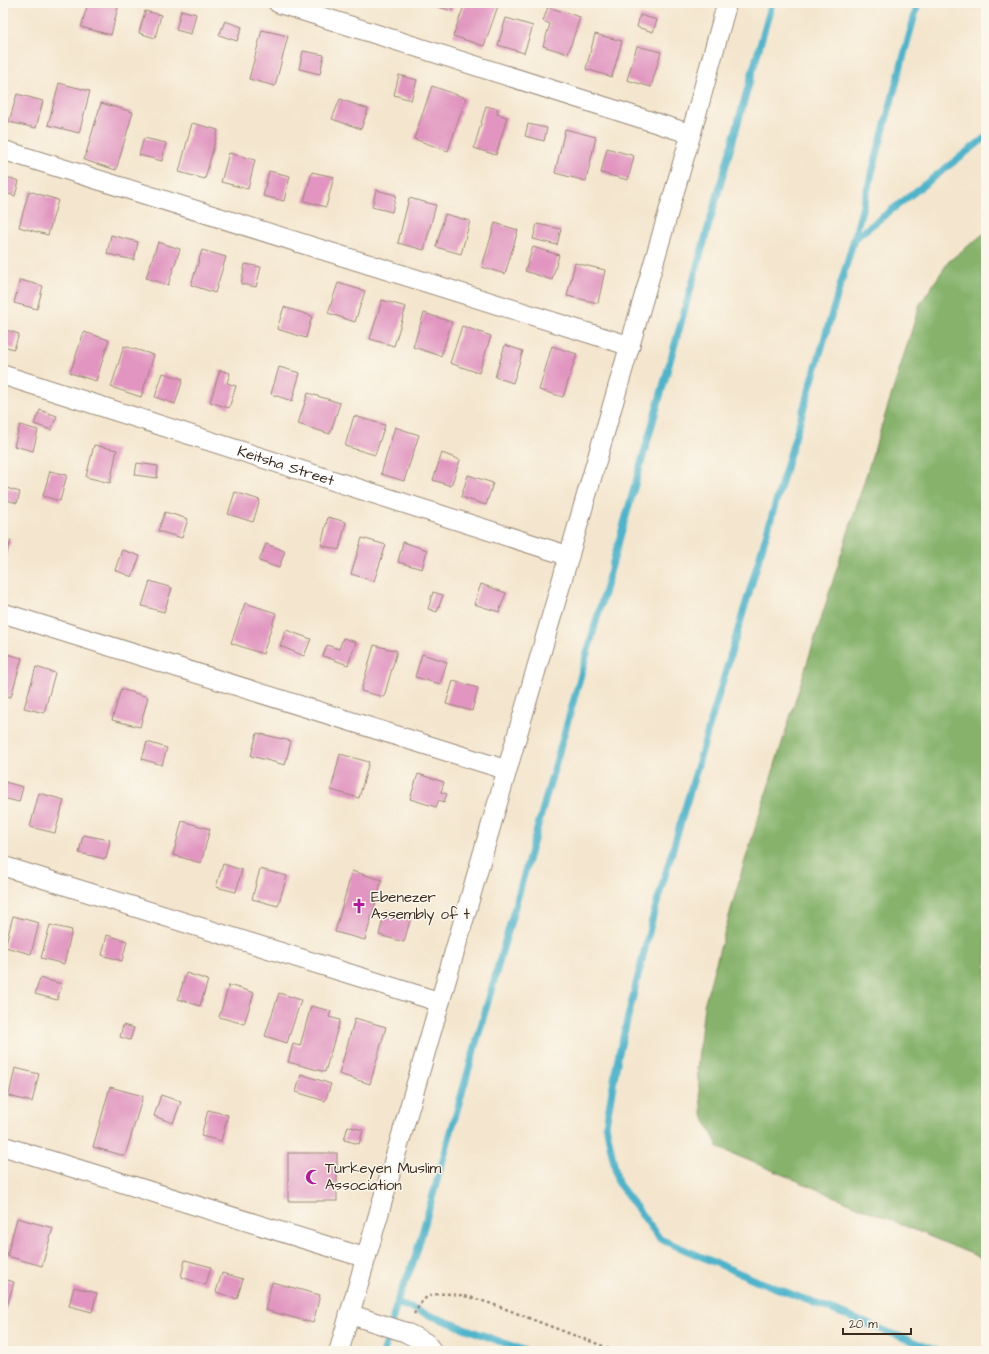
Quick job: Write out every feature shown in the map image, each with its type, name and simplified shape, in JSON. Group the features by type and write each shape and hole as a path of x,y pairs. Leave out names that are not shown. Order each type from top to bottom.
{"street":[{"path":"278,3 691,134"},
{"path":"339,1351 630,346 727,3"},
{"path":"3,150 630,346"},
{"name":"Keitsha Street","path":"3,375 569,556"},
{"path":"3,613 507,770"},
{"path":"3,866 440,1002"},
{"path":"3,1146 366,1258"},
{"path":"350,1314 405,1332 426,1343 432,1351"}],"path":[{"path":"405,1332 414,1313 422,1301 428,1296 442,1294 456,1295 482,1301 616,1351"}],"green space":[{"path":"986,232 986,1260 719,1148 702,1114 697,1069 704,1005 743,867 920,304 949,261"}],"building":[{"path":"88,3 119,3 111,35 81,27"},
{"path":"425,3 455,3 452,11"},
{"path":"465,3 499,3 484,46 453,36"},
{"path":"548,7 580,17 568,54 543,46 550,24 543,21"},
{"path":"181,10 196,14 191,34 176,30"},
{"path":"145,11 161,15 155,38 139,33"},
{"path":"640,15 657,20 653,32 637,27"},
{"path":"506,18 533,26 524,53 498,45"},
{"path":"225,21 242,27 237,41 219,35"},
{"path":"262,30 288,36 275,86 249,79"},
{"path":"595,34 622,41 612,77 586,69"},
{"path":"637,46 661,52 651,87 627,80"},
{"path":"303,51 324,55 320,74 299,69"},
{"path":"399,75 417,80 411,100 394,95"},
{"path":"59,83 90,91 79,133 48,125"},
{"path":"432,86 466,98 448,151 414,139"},
{"path":"17,94 43,101 36,128 9,122"},
{"path":"340,99 368,109 361,129 332,119"},
{"path":"101,103 133,112 116,170 84,160"},
{"path":"486,106 498,109 497,114 507,117 496,155 474,148"},
{"path":"192,123 218,130 205,179 179,172"},
{"path":"528,124 547,128 544,141 525,136"},
{"path":"565,129 596,137 586,181 555,173"},
{"path":"144,138 166,143 162,161 139,155"},
{"path":"607,148 634,156 628,180 601,173"},
{"path":"229,153 255,160 248,189 221,182"},
{"path":"269,171 290,176 284,201 263,196"},
{"path":"312,172 334,177 326,207 304,201"},
{"path":"3,176 19,181 15,196 3,192"},
{"path":"376,190 396,195 392,212 372,207"},
{"path":"29,191 58,200 48,235 19,227"},
{"path":"409,198 436,205 424,250 398,243"},
{"path":"445,214 470,221 461,254 436,247"},
{"path":"495,223 518,230 505,274 482,267"},
{"path":"537,224 561,229 557,245 533,239"},
{"path":"111,235 138,242 134,260 107,254"},
{"path":"158,242 180,249 168,285 146,278"},
{"path":"533,247 559,255 552,280 525,271"},
{"path":"202,250 226,257 215,293 191,285"},
{"path":"575,263 605,270 598,303 567,296"},
{"path":"245,264 261,267 256,287 241,284"},
{"path":"20,280 43,286 37,309 14,303"},
{"path":"338,283 365,291 355,322 328,313"},
{"path":"382,300 406,307 394,346 370,339"},
{"path":"284,307 312,316 306,338 277,329"},
{"path":"424,313 452,322 441,356 413,347"},
{"path":"462,326 491,336 479,373 450,363"},
{"path":"3,329 19,334 14,349 3,346"},
{"path":"84,332 109,340 96,381 70,373"},
{"path":"505,345 523,351 513,383 495,377"},
{"path":"124,346 154,355 141,397 111,387"},
{"path":"552,346 577,354 563,397 539,390"},
{"path":"279,367 300,373 292,401 271,394"},
{"path":"220,370 230,373 227,383 236,386 229,408 210,402"},
{"path":"163,373 183,379 175,404 155,397"},
{"path":"308,393 340,403 330,434 298,424"},
{"path":"40,410 57,416 51,430 34,424"},
{"path":"354,416 385,425 375,455 345,446"},
{"path":"20,425 38,430 33,451 14,446"},
{"path":"395,427 419,435 404,481 381,474"},
{"path":"94,445 117,450 110,483 86,477"},
{"path":"442,453 460,460 451,486 433,480"},
{"path":"137,463 158,466 157,478 135,475"},
{"path":"50,471 67,475 60,501 43,496"},
{"path":"468,475 493,483 486,505 461,497"},
{"path":"3,487 20,492 17,503 3,499"},
{"path":"235,492 260,500 253,522 228,514"},
{"path":"165,512 188,519 182,538 158,531"},
{"path":"328,517 346,522 339,550 321,545"},
{"path":"3,538 11,541 6,555 3,553"},
{"path":"362,538 386,545 374,581 351,574"},
{"path":"403,542 427,550 422,569 398,562"},
{"path":"266,544 285,551 279,568 259,561"},
{"path":"122,550 140,556 132,577 115,570"},
{"path":"150,581 172,588 164,612 142,606"},
{"path":"481,584 506,593 499,612 474,604"},
{"path":"433,592 443,595 437,612 428,609"},
{"path":"245,603 276,613 263,654 231,643"},
{"path":"286,630 311,639 304,656 280,646"},
{"path":"343,638 356,642 348,665 323,656 327,645 339,649"},
{"path":"374,645 397,651 384,697 361,691"},
{"path":"3,653 22,658 11,697 3,695"},
{"path":"422,654 447,662 440,684 415,677"},
{"path":"36,667 55,673 44,713 24,708"},
{"path":"453,681 478,688 472,711 446,704"},
{"path":"121,689 148,697 140,727 112,720"},
{"path":"257,733 291,741 285,765 251,756"},
{"path":"147,742 167,748 162,765 142,759"},
{"path":"340,754 369,762 359,798 331,790"},
{"path":"418,774 444,782 441,792 447,794 444,802 439,800 436,807 410,799"},
{"path":"5,782 23,787 19,802 3,798"},
{"path":"39,793 64,800 55,833 30,827"},
{"path":"182,821 210,829 201,863 173,855"},
{"path":"83,835 110,840 106,859 79,853"},
{"path":"223,864 242,870 236,892 216,887"},
{"path":"260,869 287,876 278,906 252,899"},
{"name":"Ebenezer Assembly of t","path":"352,871 382,880 365,940 335,932"},
{"path":"385,911 411,917 404,942 379,935"},
{"path":"13,916 39,923 31,954 5,947"},
{"path":"50,925 72,930 64,964 41,958"},
{"path":"107,935 127,941 122,961 102,955"},
{"path":"186,973 208,980 200,1006 178,999"},
{"path":"40,978 62,984 57,1000 35,994"},
{"path":"229,985 254,993 244,1024 219,1017"},
{"path":"279,993 301,1000 287,1043 265,1036"},
{"path":"311,1006 331,1011 329,1017 340,1020 325,1072 288,1062 293,1044 300,1046"},
{"path":"355,1018 386,1027 370,1084 339,1074"},
{"path":"123,1025 134,1028 130,1040 120,1037"},
{"path":"15,1068 39,1074 32,1102 9,1096"},
{"path":"301,1074 331,1084 325,1101 296,1092"},
{"path":"110,1087 143,1096 125,1156 93,1147"},
{"path":"161,1095 181,1102 173,1123 154,1116"},
{"path":"208,1110 228,1115 221,1141 201,1136"},
{"path":"348,1126 363,1130 359,1144 344,1140"},
{"name":"Turkeyen Muslim Association","path":"288,1153 337,1153 337,1201 288,1201"},
{"path":"17,1218 53,1228 42,1266 7,1256"},
{"path":"185,1260 211,1267 206,1285 181,1277"},
{"path":"222,1273 243,1279 237,1299 216,1292"},
{"path":"3,1279 14,1282 6,1310 3,1309"},
{"path":"272,1282 320,1295 313,1323 265,1310"},
{"path":"74,1287 97,1293 92,1312 69,1306"}],"waterway":[{"path":"384,1351 398,1299 415,1258 772,3"},
{"path":"918,3 854,239 653,916 618,1057 606,1125 618,1183 660,1239 758,1281 937,1351"},
{"path":"854,239 986,137"},
{"path":"402,1305 526,1351"}],"place":[{"name":"Ebenezer Assembly of t","path":"359,906"},
{"name":"Turkeyen Muslim Association","path":"313,1177"}]}
